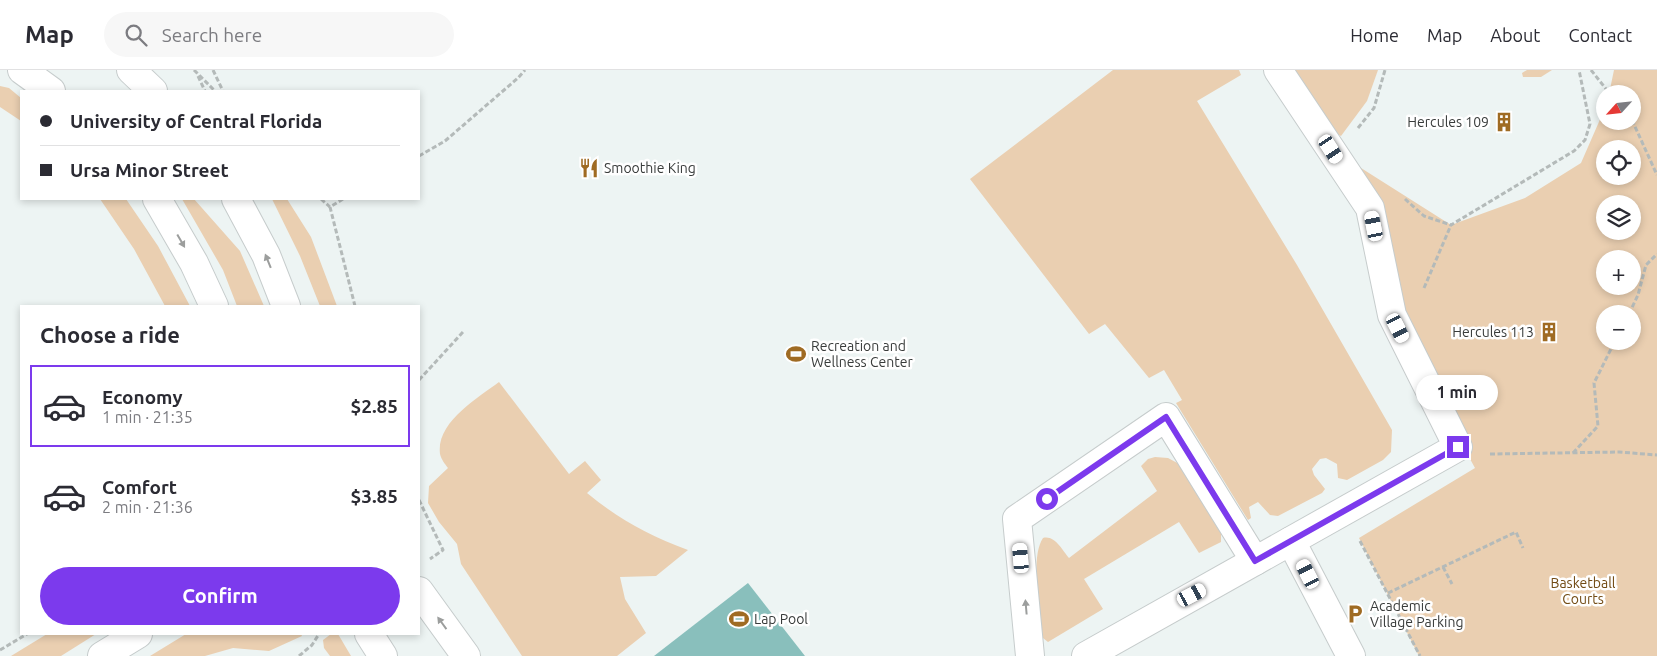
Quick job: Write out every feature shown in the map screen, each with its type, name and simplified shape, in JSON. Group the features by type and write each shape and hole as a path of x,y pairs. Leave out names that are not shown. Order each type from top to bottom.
{"street":[{"path":"22,70 50,90"},
{"path":"131,70 152,90"},
{"path":"1086,656 1458,447 1392,315 1370,208 1278,70"},
{"path":"158,200 194,263 214,305"},
{"path":"237,200 266,255 286,305"},
{"path":"1030,656 1017,520 1166,417 1255,561"},
{"path":"1291,541 1351,656"},
{"path":"420,592 466,656"},
{"path":"102,656 136,635"},
{"path":"370,635 383,656"}],"path":[{"path":"214,70 223,90"},
{"path":"420,155 444,141 525,70"},
{"path":"1331,149 1344,147 1374,108 1385,70"},
{"path":"1423,290 1451,225 1574,151 1585,140 1590,124 1579,70"},
{"path":"1591,70 1603,85"},
{"path":"195,71 204,90"},
{"path":"195,71 214,90"},
{"path":"1637,130 1657,175"},
{"path":"1402,197 1424,216 1451,225"},
{"path":"323,200 330,207 355,305"},
{"path":"330,207 341,200"},
{"path":"1633,305 1646,265 1657,254"},
{"path":"420,379 463,332"},
{"path":"1572,453 1598,426 1594,383 1610,350"},
{"path":"1458,447 1484,454 1619,452 1657,455"},
{"path":"420,502 442,550 427,561"},
{"path":"1388,593 1516,532 1523,548"},
{"path":"1358,538 1420,656"},
{"path":"1443,566 1452,584"},
{"path":"0,650 24,635"},
{"path":"299,656 312,645 318,635"}],"green space":[{"path":"1113,70 1239,70 1241,75 1197,101 1297,265 1392,430 1391,452 1383,460 1347,480 1338,478 1337,464 1326,458 1320,459 1312,469 1314,475 1325,489 1322,493 1278,516 1270,515 1258,502 1249,507 1251,518 1248,520 1176,403 1182,400 1164,370 1149,378 1105,324 1089,334 970,179"},
{"path":"1291,70 1378,70 1367,101 1341,136 1328,129"},
{"path":"1527,70 1552,70 1541,77 1523,77 1522,73"},
{"name":"Basketball Courts","path":"1614,70 1657,70 1657,656 1419,656 1359,538 1475,468 1405,340 1370,208 1331,149 1451,225 1525,198 1581,163 1596,129 1641,130 1641,85 1611,85"},
{"path":"0,86 9,88 20,97 20,120 0,107"},
{"path":"101,200 127,200 158,246 189,305 164,305 134,249"},
{"path":"183,200 195,200 240,251 264,305 237,305 223,270"},
{"path":"272,200 288,200 311,237 337,305 320,305 300,256"},
{"path":"499,382 569,474 585,461 601,480 587,493 635,526 660,539 688,550 656,576 620,577 625,599 646,633 617,656 522,656 461,564 457,544 439,522 428,503 429,486 448,468 440,454 441,442 451,421 470,403"},
{"path":"1155,457 1168,458 1181,465 1221,532 1221,542 1199,553 1179,522 1084,579 1103,609 1048,642 1043,638 1041,630 1036,570 1039,547 1043,538 1055,541 1069,558 1157,491 1141,466 1148,459"},
{"path":"45,635 94,635 61,656 11,656"},
{"path":"184,635 302,636 269,651 233,648 205,656 150,656"},
{"path":"330,635 339,635 351,656 330,656 324,648 323,640"}],"water":[{"name":"Lap Pool","path":"748,583 805,656 654,656"}],"place":[{"name":"Hercules 109","path":"1504,122"},
{"name":"Smoothie King","path":"589,168"},
{"name":"Hercules 113","path":"1549,332"},
{"name":"Recreation and Wellness Center","path":"796,354"},
{"name":"Academic Village Parking","path":"1355,614"},
{"name":"Lap Pool","path":"739,619"}],"route":[{"path":"1047,499 1166,417 1255,561 1458,447"}]}
